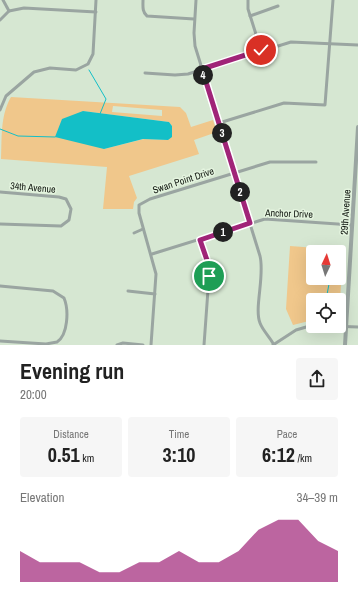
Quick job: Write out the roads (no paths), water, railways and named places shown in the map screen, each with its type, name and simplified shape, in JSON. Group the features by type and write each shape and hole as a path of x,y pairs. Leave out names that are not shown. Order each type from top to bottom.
{"street":[{"path":"3,0 10,12"},
{"path":"0,110 6,96 28,74 50,68 76,70 88,64 93,54 96,0"},
{"path":"143,0 143,9 147,16 194,19"},
{"path":"196,0 194,19 195,46 260,256 262,270 259,318 273,345 296,330 306,327"},
{"path":"248,0 250,16 261,50"},
{"path":"218,123 284,103 326,105 333,0"},
{"path":"250,16 278,6"},
{"path":"0,20 10,12 24,8 96,12"},
{"path":"145,73 181,75 291,42 358,45"},
{"name":"29th Avenue","path":"346,327 358,127"},
{"name":"Swan Point Drive","path":"144,229 138,208 139,205 145,201 234,173 279,161 316,162"},
{"name":"34th Avenue","path":"0,192 59,197 66,199 71,208 69,220 61,226 0,224"},
{"name":"Anchor Drive","path":"152,254 250,223 273,219 358,225"},
{"path":"134,233 144,229 152,254 156,274 156,294 151,345"},
{"path":"200,240 208,263 209,276 204,345"},
{"path":"0,286 53,290 64,298 66,309 64,333 61,339 57,342 46,344 0,341"},
{"path":"128,291 156,294"},
{"path":"346,327 358,328"},
{"name":"29th Avenue","path":"345,345 346,333"},
{"path":"117,345 123,343 143,345"}],"water":[{"path":"83,111 169,122 172,126 172,137 168,140 143,139 104,149 55,137 62,119"}],"waterway":[{"path":"89,70 106,99 100,114"},
{"path":"0,129 18,136 55,137"},
{"path":"327,293 329,285"}]}
